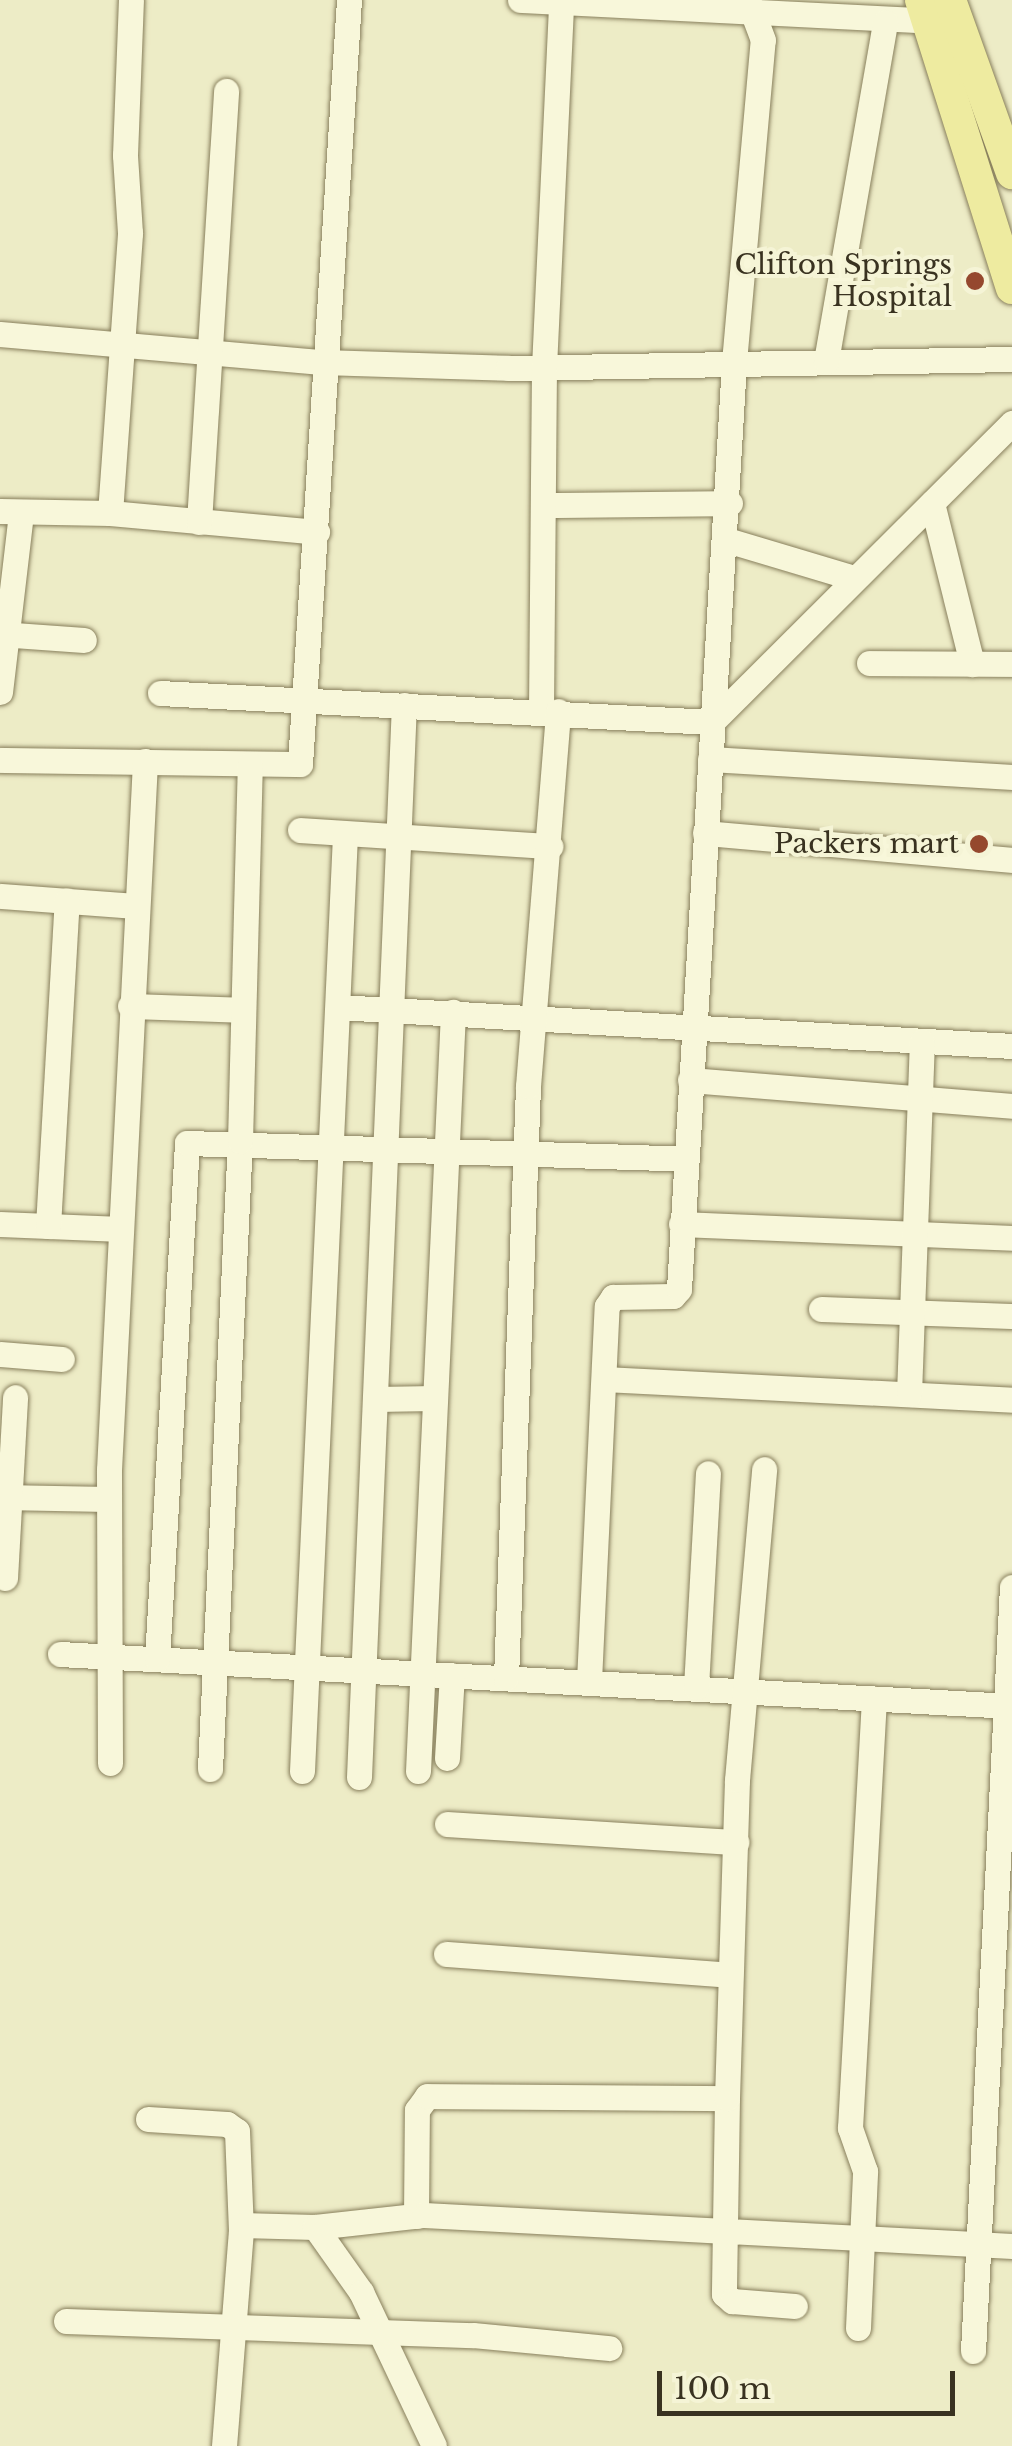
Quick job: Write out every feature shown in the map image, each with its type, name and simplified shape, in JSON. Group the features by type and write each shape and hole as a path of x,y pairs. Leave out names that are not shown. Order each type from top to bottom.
{"main road":[{"path":"933,7 962,77 1012,173"},
{"path":"962,77 1012,288"}],"street":[{"path":"110,512 119,340 130,233 125,155 131,0"},
{"path":"0,760 298,767 306,698 317,532 322,362 349,0"},
{"path":"520,0 751,7 885,22 933,7"},
{"path":"506,1678 526,1149 533,1018 550,846 544,366 561,1"},
{"path":"589,1681 610,1300 677,1295 712,722 730,502 734,362 763,40 751,7"},
{"path":"826,361 885,22"},
{"path":"198,522 226,91"},
{"path":"0,334 119,340 322,362 544,366 1012,359"},
{"path":"160,693 550,710 712,722 763,678 854,578 1012,423"},
{"path":"548,506 730,502"},
{"path":"932,503 972,664"},
{"path":"0,692 10,512 110,512 317,532"},
{"path":"727,540 854,578"},
{"path":"4,634 84,640"},
{"path":"869,663 1012,664"},
{"path":"359,1777 404,704"},
{"path":"710,759 1012,777"},
{"path":"110,1762 110,1499 130,1006 145,761"},
{"path":"210,1769 240,1140 250,764"},
{"path":"300,830 400,840 550,846"},
{"path":"705,834 1012,860"},
{"path":"302,1771 334,1143 345,836"},
{"path":"0,896 136,906"},
{"path":"48,1226 67,901"},
{"path":"130,1006 242,1010"},
{"path":"338,1007 694,1023 1012,1046"},
{"path":"418,1771 452,1012"},
{"path":"909,1394 922,1041"},
{"path":"690,1080 1012,1106"},
{"path":"157,1659 186,1146 240,1140 446,1152 526,1149 684,1159"},
{"path":"0,1224 121,1229"},
{"path":"681,1224 1012,1238"},
{"path":"821,1309 1012,1316"},
{"path":"0,1354 62,1359"},
{"path":"604,1379 1012,1400"},
{"path":"5,1578 5,1498 15,1396"},
{"path":"375,1399 435,1398"},
{"path":"764,1470 736,1842 727,2098 726,2299 795,2306"},
{"path":"696,1687 708,1473"},
{"path":"5,1498 110,1499"},
{"path":"973,2350 1009,1706 1012,1587"},
{"path":"60,1654 1009,1706"},
{"path":"448,1758 452,1675"},
{"path":"858,2328 864,2166 850,2128 874,1700"},
{"path":"447,1824 736,1842"},
{"path":"446,1954 730,1975"},
{"path":"416,2216 418,2110 427,2096 727,2098"},
{"path":"148,2118 233,2126 240,2225 224,2446"},
{"path":"240,2225 315,2227 416,2216 861,2234 1012,2246"},
{"path":"315,2227 361,2292 434,2446"},
{"path":"66,2321 379,2336 473,2335 609,2348"}],"place":[{"name":"Clifton Springs Hospital","path":"975,281"},
{"name":"Packers mart","path":"979,844"}]}
